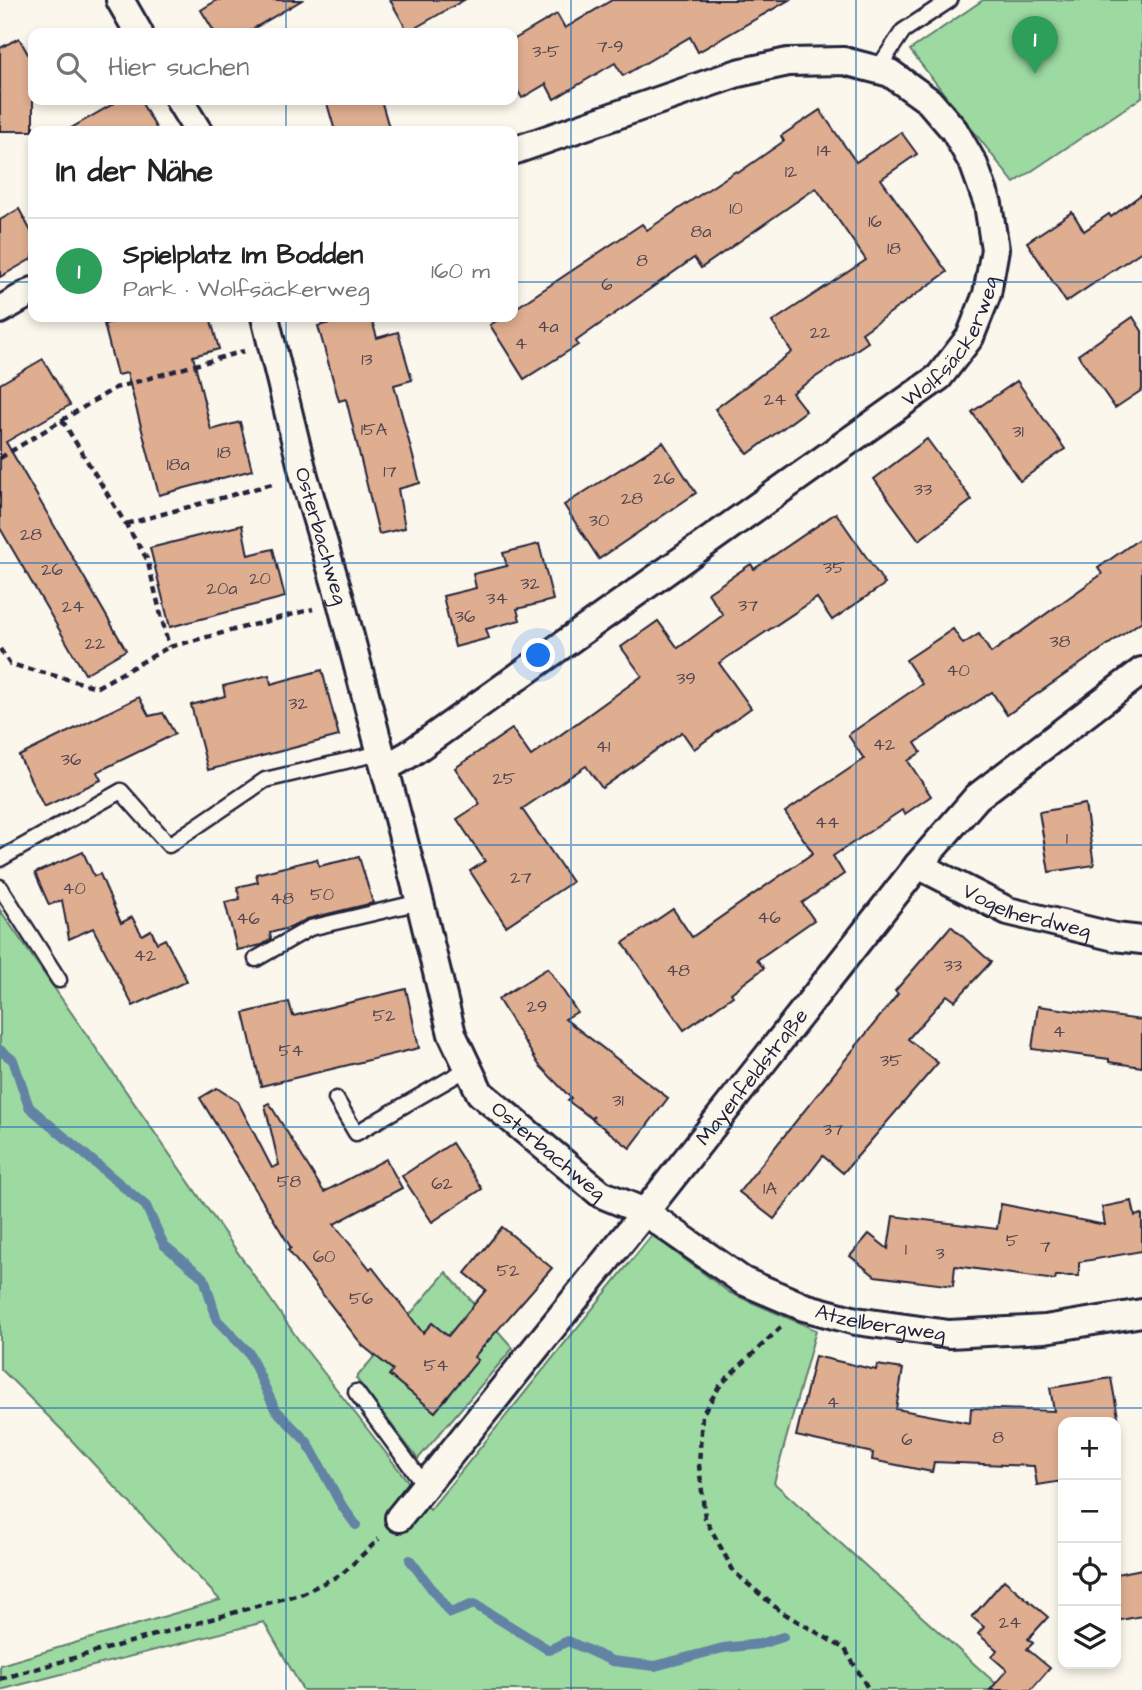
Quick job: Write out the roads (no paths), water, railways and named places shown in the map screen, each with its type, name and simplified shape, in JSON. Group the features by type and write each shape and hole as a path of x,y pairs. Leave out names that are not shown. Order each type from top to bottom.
{"street":[{"path":"120,0 136,28"},
{"name":"Wolfsäckerweg","path":"382,761 408,755 939,377 971,337 987,294 995,248 988,204 974,165 954,130 929,102 890,73 844,61 789,62 750,70 518,148"},
{"path":"182,105 195,126"},
{"path":"0,310 28,294"},
{"name":"Osterbachweg","path":"266,322 304,476 341,602 452,1034 480,1093 601,1194 645,1212"},
{"name":"Mayenfeldstraße","path":"399,1518 645,1212 918,864 977,797 1142,671"},
{"name":"Vogelherdweg","path":"918,864 1008,911 1115,937 1142,940"},
{"name":"Atzelbergweg","path":"645,1212 743,1281 804,1307 856,1321 949,1335 1045,1329 1142,1313"}],"lane":[{"path":"877,70 903,31 950,0"},
{"path":"0,859 121,791 169,845 265,780 382,761"},
{"path":"0,887 59,980"},
{"path":"256,959 310,928 419,902"},
{"path":"336,1099 356,1133 467,1069"},
{"path":"356,1392 426,1487"}],"waterway":[{"path":"0,1050 13,1060 29,1107 146,1206 164,1245 204,1278 217,1320 249,1353 275,1409 307,1442 342,1506 356,1525"},
{"path":"410,1560 450,1613 474,1604 549,1650 568,1641 612,1661 655,1666 723,1648 760,1644 783,1637"}],"place":[{"name":"Spielplatz Im Bodden","path":"1035,74"}]}
